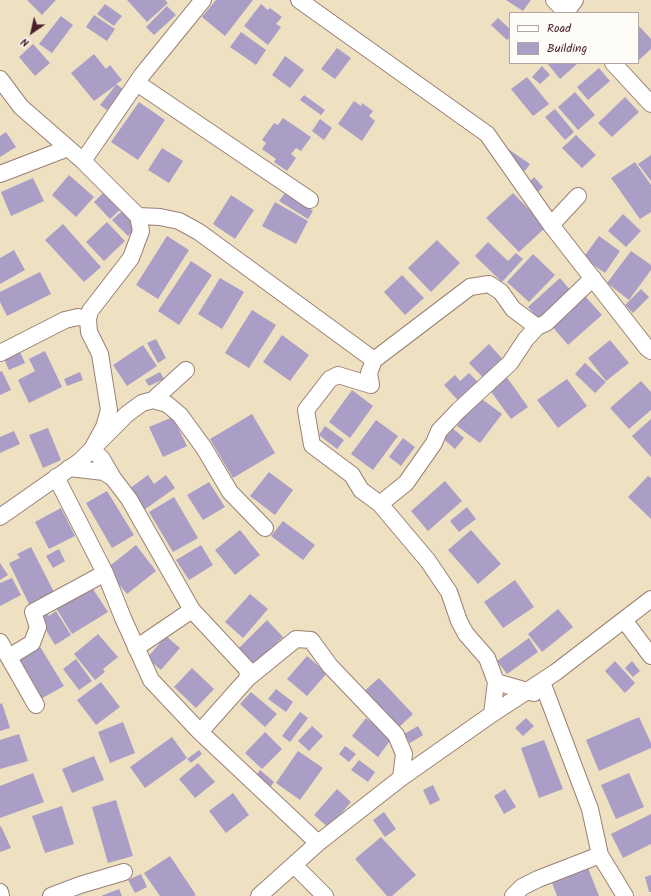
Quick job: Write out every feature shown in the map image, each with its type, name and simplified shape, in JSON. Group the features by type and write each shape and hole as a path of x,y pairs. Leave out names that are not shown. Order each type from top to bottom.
{"street":[{"path":"83,161 137,83 203,0"},
{"path":"299,0 487,134 551,225 647,348 651,351"},
{"path":"554,0 565,12"},
{"path":"567,12 575,0"},
{"path":"614,64 651,104"},
{"path":"0,79 21,107 83,161 138,216 141,231 131,258 90,311 88,319 90,332 100,354 109,410 104,427 92,449"},
{"path":"137,83 310,200"},
{"path":"0,174 68,148"},
{"path":"551,225 578,196"},
{"path":"138,216 160,217 179,221 199,232 374,360"},
{"path":"380,504 406,483 434,442 438,431 510,363 526,339 537,327 546,323 593,278"},
{"path":"492,714 496,682 488,658 466,634 459,621 449,592 428,560 380,504 360,490 352,475 312,444 306,410 330,379 338,375 371,385 369,373 374,360 470,287 490,284 501,292 514,309 537,327"},
{"path":"0,353 65,320 78,317 88,319"},
{"path":"0,517 63,473 92,449 127,414 142,403 154,400 186,370"},
{"path":"154,400 166,404 180,415 204,448 230,492 265,528"},
{"path":"92,449 102,459 113,478 129,499 192,610 247,669 248,678"},
{"path":"63,473 104,472 113,478"},
{"path":"63,473 106,572 150,680 200,732 318,843"},
{"path":"9,657 32,643 38,627 33,612 106,572"},
{"path":"259,896 318,843 401,778 492,714 535,686 651,599"},
{"path":"136,648 192,610"},
{"path":"624,620 651,656"},
{"path":"200,732 248,678 296,639 311,640 330,666 396,735 404,754 401,778"},
{"path":"0,642 36,705"},
{"path":"496,682 535,686 549,699 590,809 600,855 625,896"},
{"path":"513,896 522,887 538,879 600,855"},
{"path":"294,865 325,896"},
{"path":"51,896 124,872"},
{"path":"0,892 1,896"}],"building":[{"path":"27,0 56,0 42,15"},
{"path":"127,0 165,0 168,3 147,22"},
{"path":"216,0 253,0 225,36 202,17"},
{"path":"506,0 531,0 523,11"},
{"path":"105,4 122,16 114,26 97,14"},
{"path":"261,4 268,10 270,8 282,17 276,24 281,27 268,45 244,26"},
{"path":"167,6 176,15 154,35 146,27"},
{"path":"94,15 115,29 107,41 86,27"},
{"path":"61,16 73,25 52,53 39,44"},
{"path":"498,18 509,28 509,38 507,40 491,25"},
{"path":"639,26 651,39 651,49 639,60"},
{"path":"241,32 266,50 256,65 230,47"},
{"path":"33,44 50,63 35,76 19,57"},
{"path":"337,48 351,58 335,79 321,69"},
{"path":"94,54 106,69 110,65 122,80 116,84 123,89 107,110 100,105 116,85 94,101 71,73"},
{"path":"285,56 304,70 290,88 272,75"},
{"path":"548,64 577,64 560,79"},
{"path":"542,66 550,75 540,84 532,77"},
{"path":"599,68 610,81 588,100 577,87"},
{"path":"527,77 549,104 533,116 511,89"},
{"path":"575,92 595,115 578,130 558,107"},
{"path":"304,95 325,110 321,115 300,100"},
{"path":"625,97 639,112 612,137 598,123"},
{"path":"354,101 361,106 362,103 373,111 369,116 375,121 362,141 338,124"},
{"path":"139,102 165,120 138,160 111,142"},
{"path":"555,109 574,132 565,140 545,117"},
{"path":"283,118 311,137 301,151 296,148 291,154 296,158 287,171 274,162 276,159 262,149 266,143 262,140 274,123 278,125"},
{"path":"320,119 332,128 324,140 312,131"},
{"path":"6,132 16,147 0,157 0,136"},
{"path":"576,135 596,155 582,168 562,148"},
{"path":"162,148 183,161 169,183 148,170"},
{"path":"508,149 530,164 525,171 503,156"},
{"path":"651,155 651,181 638,164"},
{"path":"635,162 651,185 651,212 640,219 611,178"},
{"path":"69,175 94,197 76,217 52,195"},
{"path":"534,177 543,187 536,194 527,184"},
{"path":"33,178 44,201 11,216 1,192"},
{"path":"104,192 120,210 110,219 94,202"},
{"path":"285,193 313,211 308,219 279,201"},
{"path":"513,193 546,227 519,252 486,218"},
{"path":"231,195 254,210 235,239 213,224"},
{"path":"275,202 308,221 296,244 262,226"},
{"path":"122,211 137,227 128,236 112,220"},
{"path":"623,214 641,231 626,247 608,231"},
{"path":"107,222 125,241 104,261 86,242"},
{"path":"63,224 101,267 84,282 45,240"},
{"path":"167,236 189,250 158,299 136,285"},
{"path":"599,236 620,251 605,273 583,258"},
{"path":"437,240 460,263 431,292 408,268"},
{"path":"488,242 508,261 516,253 523,259 502,282 475,256"},
{"path":"14,250 25,270 0,284 0,258"},
{"path":"631,251 651,265 651,270 629,300 607,283"},
{"path":"533,254 555,275 529,302 507,282"},
{"path":"191,261 212,275 179,325 158,311"},
{"path":"40,272 51,294 7,316 0,302 0,292"},
{"path":"402,275 424,298 405,315 384,292"},
{"path":"220,278 244,292 222,329 198,314"},
{"path":"560,278 572,292 540,320 528,307"},
{"path":"641,289 649,297 633,313 625,305"},
{"path":"584,295 602,315 568,345 550,324"},
{"path":"252,310 276,325 249,368 225,353"},
{"path":"282,335 309,355 290,381 263,362"},
{"path":"156,339 166,358 158,363 147,343"},
{"path":"610,340 629,363 606,381 588,358"},
{"path":"489,344 508,365 488,383 469,363"},
{"path":"143,345 157,366 127,386 113,365"},
{"path":"19,350 25,363 9,370 3,357"},
{"path":"45,351 62,387 29,403 18,380 35,371 29,359"},
{"path":"585,363 606,382 595,393 575,374"},
{"path":"2,371 11,390 0,395 0,372"},
{"path":"80,372 83,380 67,386 64,379"},
{"path":"160,372 164,379 149,386 145,380"},
{"path":"469,373 483,387 463,406 444,385 455,375 460,381"},
{"path":"506,376 528,407 511,419 489,389"},
{"path":"567,379 587,406 558,428 537,400"},
{"path":"641,381 651,392 651,410 629,429 610,408"},
{"path":"352,390 373,406 350,438 329,422"},
{"path":"479,397 502,414 480,443 457,426"},
{"path":"252,414 275,453 233,478 210,439"},
{"path":"173,417 187,446 163,457 149,427"},
{"path":"651,419 651,457 632,436"},
{"path":"376,420 398,436 373,470 351,454"},
{"path":"449,425 464,438 455,449 440,436"},
{"path":"325,426 344,440 337,449 319,435"},
{"path":"48,428 61,460 43,468 29,435"},
{"path":"14,431 20,444 0,453 0,437"},
{"path":"403,438 415,447 401,466 389,457"},
{"path":"269,472 293,490 275,515 250,496"},
{"path":"148,475 154,484 166,475 175,488 144,510 129,489"},
{"path":"648,476 651,478 651,519 628,497"},
{"path":"445,481 462,501 428,531 411,511"},
{"path":"209,482 225,507 203,520 187,495"},
{"path":"107,491 134,535 112,548 86,503"},
{"path":"174,497 198,538 173,552 149,512"},
{"path":"467,507 476,519 459,532 450,521"},
{"path":"61,508 75,536 49,549 35,522"},
{"path":"283,521 315,545 303,560 271,536"},
{"path":"240,530 260,555 235,575 215,550"},
{"path":"471,530 501,564 478,584 448,550"},
{"path":"136,545 156,571 127,594 106,569"},
{"path":"201,545 213,565 189,580 176,560"},
{"path":"31,547 54,592 29,604 9,563 20,558 17,554"},
{"path":"59,549 65,561 53,568 46,556"},
{"path":"0,563 8,575 0,580"},
{"path":"12,578 21,595 0,606 0,583"},
{"path":"515,580 534,607 503,628 484,602"},
{"path":"91,586 108,612 72,634 56,608"},
{"path":"250,594 268,609 243,638 225,622"},
{"path":"44,609 49,616 56,611 71,635 55,645 36,614"},
{"path":"558,609 573,627 542,652 528,634"},
{"path":"267,620 283,637 252,667 236,651"},
{"path":"98,634 118,657 103,669 105,672 95,680 74,654"},
{"path":"166,636 180,648 161,670 147,658"},
{"path":"529,638 538,652 507,674 497,661"},
{"path":"39,645 64,686 39,700 15,659"},
{"path":"307,656 327,673 307,696 287,679"},
{"path":"76,659 92,681 79,690 63,669"},
{"path":"615,661 635,683 625,693 605,671"},
{"path":"632,661 640,671 633,677 625,668"},
{"path":"192,668 214,689 196,708 174,687"},
{"path":"379,678 413,714 396,730 362,693"},
{"path":"101,682 120,707 96,725 77,700"},
{"path":"276,689 293,702 286,712 268,699"},
{"path":"251,692 277,714 265,727 240,704"},
{"path":"2,703 10,728 0,731 0,704"},
{"path":"300,712 308,718 290,742 282,736"},
{"path":"639,717 651,743 651,748 599,771 586,740"},
{"path":"366,718 392,738 378,757 352,736"},
{"path":"526,718 534,726 523,736 515,728"},
{"path":"123,722 135,753 110,763 98,732"},
{"path":"312,726 323,736 309,751 298,741"},
{"path":"418,726 423,735 410,743 404,734"},
{"path":"265,732 282,749 262,769 245,753"},
{"path":"19,734 28,761 0,769 0,740"},
{"path":"172,737 187,758 145,788 130,767"},
{"path":"544,740 563,789 539,798 521,748"},
{"path":"345,746 356,754 349,762 339,754"},
{"path":"199,750 202,754 191,763 187,759"},
{"path":"298,751 323,768 300,800 276,783"},
{"path":"94,756 104,780 72,793 62,769"},
{"path":"359,760 375,772 368,782 351,770"},
{"path":"198,763 215,782 195,798 179,779"},
{"path":"260,770 274,782 268,790 254,778"},
{"path":"33,773 44,802 0,818 0,786"},
{"path":"629,773 644,807 616,819 601,785"},
{"path":"433,785 440,800 430,805 423,790"},
{"path":"337,789 351,802 329,828 314,815"},
{"path":"505,789 516,807 504,814 494,796"},
{"path":"233,793 249,815 226,833 209,811"},
{"path":"116,800 133,856 108,863 92,807"},
{"path":"62,806 74,844 45,853 32,816"},
{"path":"384,812 396,829 385,837 373,820"},
{"path":"651,814 651,844 623,858 611,834"},
{"path":"1,826 11,848 0,852 0,827"},
{"path":"381,837 416,875 392,896 387,896 355,859"},
{"path":"170,856 196,895 160,896 144,873"},
{"path":"588,868 599,896 557,896 552,883"},
{"path":"141,874 147,887 135,893 128,880"},
{"path":"651,875 651,892 649,892 645,877"},
{"path":"119,889 122,896 101,896"}]}
